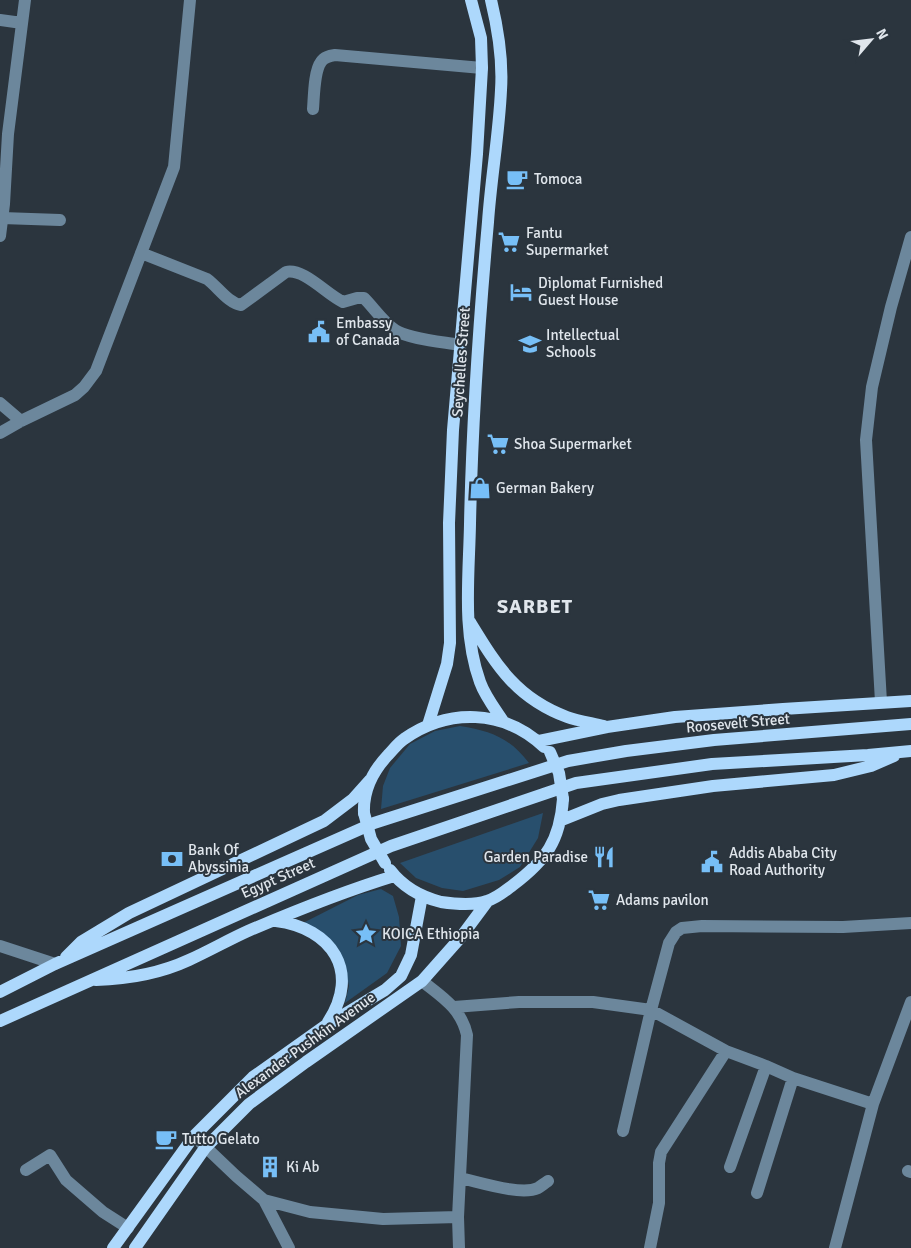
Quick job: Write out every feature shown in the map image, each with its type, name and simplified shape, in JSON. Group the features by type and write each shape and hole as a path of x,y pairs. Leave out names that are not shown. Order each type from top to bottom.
{"main road":[{"name":"Seychelles Street","path":"428,724 447,664 450,643 449,523 454,413 482,68 481,38 471,0"},
{"name":"Seychelles Street","path":"491,0 497,23 502,90 489,207 476,362 470,488 468,618 471,648 480,682 502,721"},
{"path":"468,618 495,663 514,685 536,702 567,717 607,727"},
{"path":"538,741 607,727 675,717 911,701"},
{"path":"58,963 81,942 129,913 324,821 353,798 402,740 428,724 452,718 478,716 502,721 522,729 550,752 559,773 563,799 562,820 554,841 541,860 524,877 487,902 456,904 422,896 408,888 394,876 372,839 364,813 364,800 370,780"},
{"name":"Roosevelt Street","path":"568,760 714,740 911,724"},
{"path":"562,820 602,804 619,800 713,786 848,773 907,752"},
{"name":"Egypt Street","path":"0,1020 391,846 576,783 712,764 907,752"},
{"name":"Egypt Street","path":"0,992 58,963 374,823 568,760"},
{"path":"88,980 120,979 187,961 248,931 354,888 394,876"},
{"name":"Alexander Pushkin Avenue","path":"113,1248 194,1136 253,1077 325,1026 385,990 401,976 411,955 422,896"},
{"name":"Alexander Pushkin Avenue","path":"135,1248 205,1148 250,1104 306,1062 422,981 461,937 487,902"},
{"path":"274,921 289,923 310,930 326,941 333,951 342,973 340,997 336,1008 325,1026"}],"street":[{"path":"0,236 4,133 24,0"},
{"path":"0,433 75,395 84,387 96,371 174,167 190,0"},
{"path":"0,20 22,23"},
{"path":"313,109 318,70 321,62 326,57 335,56 482,68"},
{"path":"2,218 60,220"},
{"path":"881,702 866,440 872,387 891,307 911,238"},
{"path":"141,253 215,284 234,304 241,304 286,272 292,270 300,272 336,299 343,302 364,298 394,329 401,333 460,345"},
{"path":"0,403 21,421"},
{"path":"623,1131 651,1010 669,943 676,932 682,928 702,926 843,927 911,924"},
{"path":"0,946 58,963"},
{"path":"422,981 454,1007 464,1023 467,1035 458,1248"},
{"path":"454,1007 519,1002 593,1002 651,1010 726,1051 793,1078 873,1104"},
{"path":"835,1248 873,1104 911,1002"},
{"path":"650,1248 659,1203 659,1163 661,1152 726,1051"},
{"path":"730,1167 766,1066"},
{"path":"757,1193 793,1078"},
{"path":"194,1136 264,1200 286,1247"},
{"path":"26,1170 50,1155 66,1180 103,1212 128,1228"},
{"path":"460,1178 515,1190 538,1188 548,1181"},
{"path":"264,1200 310,1212 383,1219 458,1217"}],"shaded area":[{"path":"460,726 481,730 499,737 515,747 529,763 381,809 383,786 390,768 410,744 435,731"},
{"path":"543,813 538,838 520,867 499,880 463,891 442,888 416,878 400,863"},
{"path":"381,889 393,896 399,917 401,946 387,973 345,1003 349,986 345,969 303,923 358,895"}],"place":[{"name":"Tomoca","path":"517,179"},
{"name":"Fantu Supermarket","path":"509,242"},
{"name":"Diplomat Furnished Guest House","path":"521,292"},
{"name":"Embassy of Canada","path":"319,332"},
{"name":"Intellectual Schools","path":"530,344"},
{"name":"Shoa Supermarket","path":"498,444"},
{"name":"German Bakery","path":"480,488"},
{"name":"Garden Paradise","path":"604,857"},
{"name":"Bank Of Abyssinia","path":"172,859"},
{"name":"Addis Ababa City Road Authority","path":"712,862"},
{"name":"Adams pavilon","path":"599,900"},
{"name":"KOICA Ethiopia","path":"366,934"},
{"name":"Tutto Gelato","path":"166,1139"},
{"name":"Ki Ab","path":"270,1167"}],"district":[{"name":"SARBET","path":"535,606"}]}
